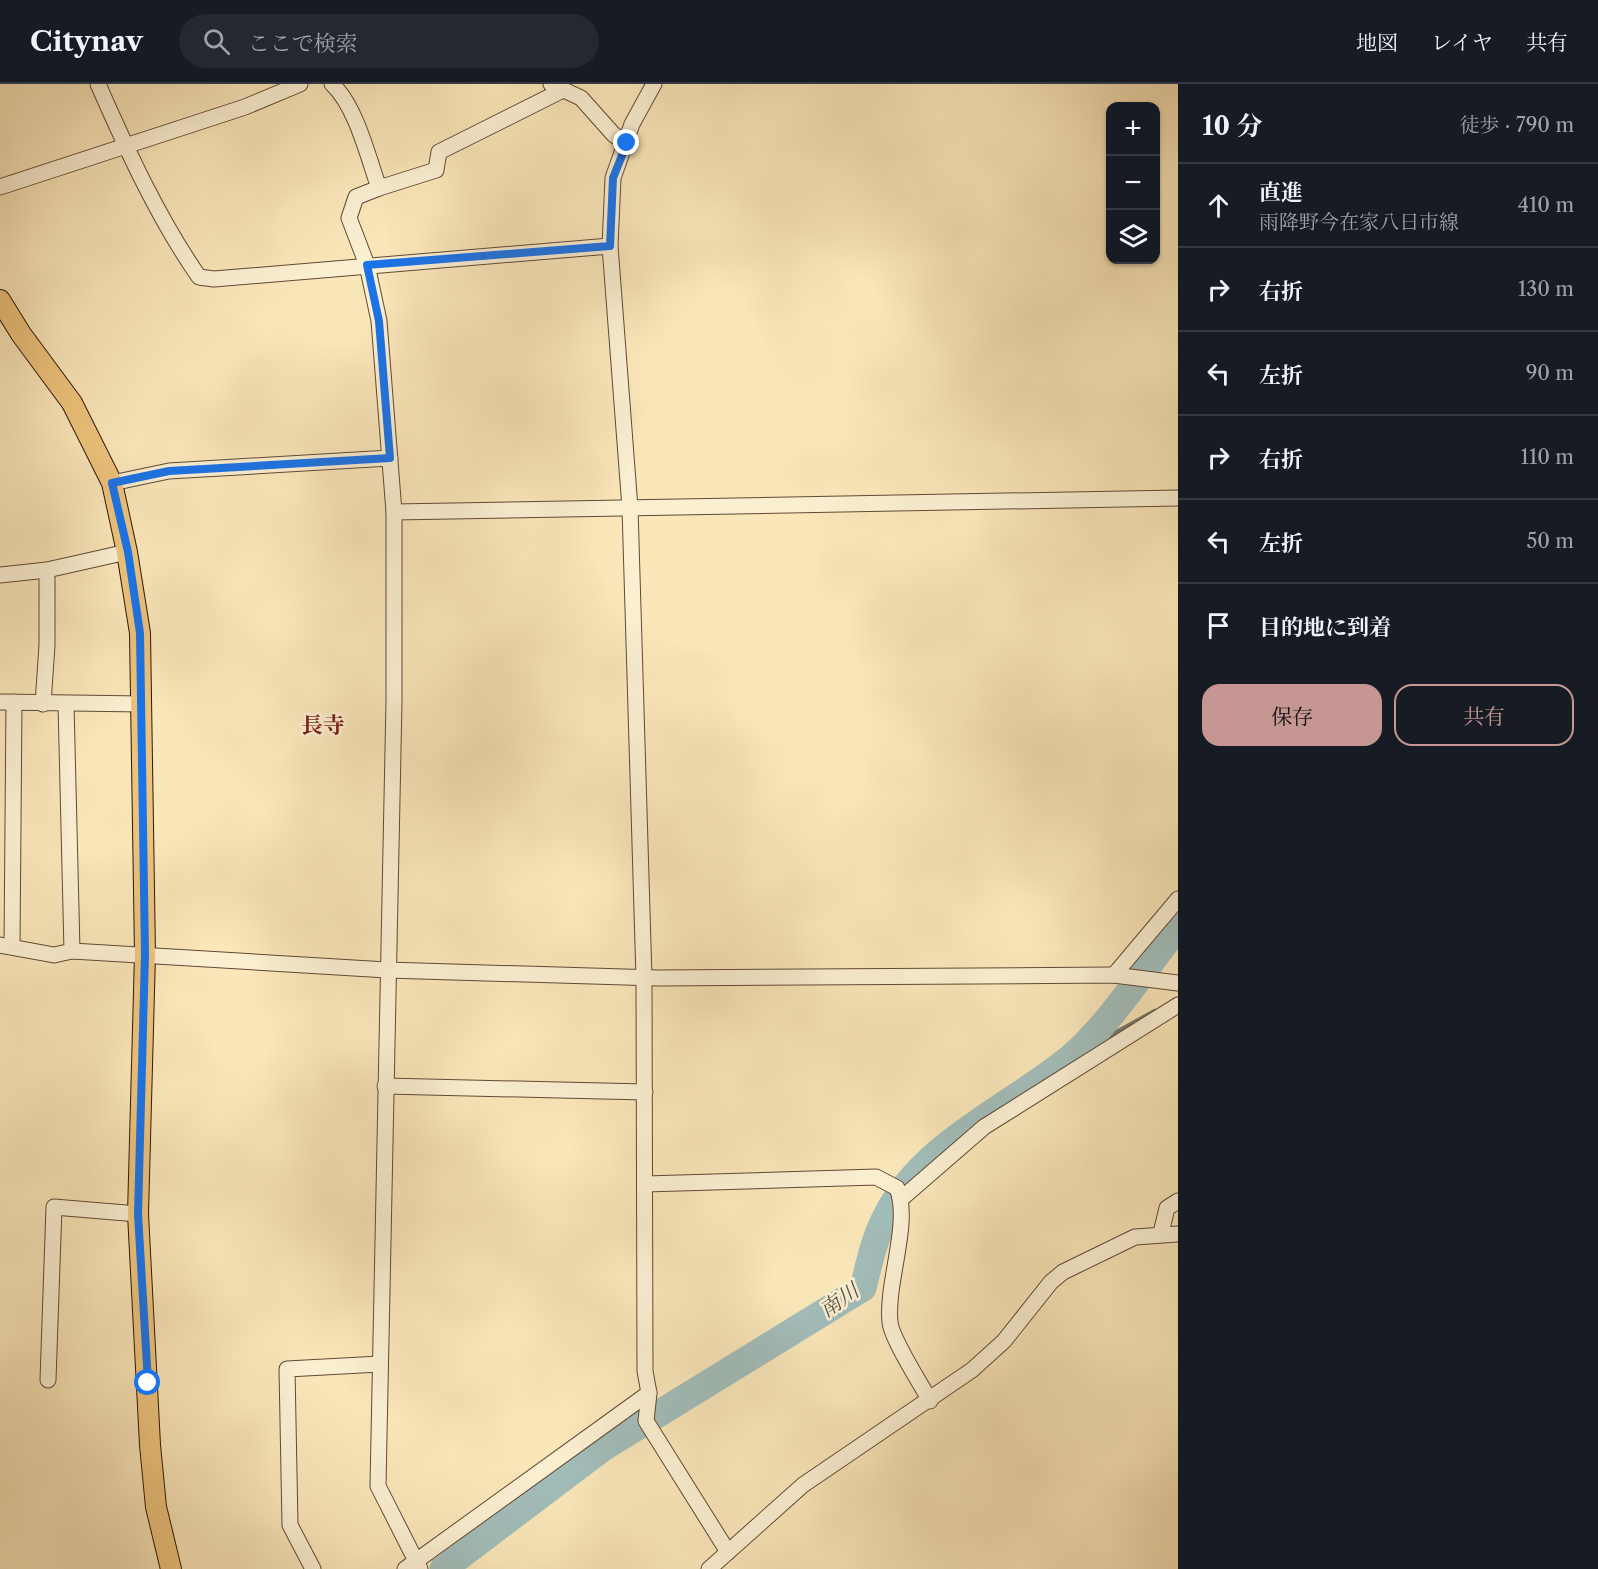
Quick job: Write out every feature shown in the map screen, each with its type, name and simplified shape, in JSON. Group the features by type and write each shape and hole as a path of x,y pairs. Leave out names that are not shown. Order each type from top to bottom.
{"main road":[{"path":"0,300 21,334 72,403 112,483 128,552 140,633 143,704 145,954 138,1214 152,1466 156,1507 171,1569"}],"street":[{"path":"98,84 125,146 185,257 199,277 214,279 610,246"},
{"path":"0,187 245,107 300,84"},
{"path":"332,84 341,92 358,128 380,188"},
{"path":"654,84 632,124 613,178 610,246 630,508 644,978 645,1371 649,1393 646,1420 728,1552"},
{"path":"627,143 614,135 581,98 557,87 439,152 436,170 356,197 350,218 367,265 379,321 394,512 394,701 378,1486 414,1566 649,1393"},
{"path":"112,483 169,471 390,458"},
{"path":"394,512 1178,498"},
{"path":"0,575 47,570 128,552"},
{"path":"43,704 47,645 47,570"},
{"path":"143,704 7,702 6,946 54,955 72,951 145,954 387,970 644,978 1114,975 1178,983"},
{"path":"66,704 72,951"},
{"path":"1114,975 1178,899"},
{"path":"901,1199 984,1127 1178,1005"},
{"path":"385,1086 645,1092"},
{"path":"645,1184 876,1177 897,1188 901,1199 890,1299 890,1325 930,1401"},
{"path":"1161,1233 1167,1208 1178,1201"},
{"path":"48,1380 54,1207 138,1214"},
{"path":"709,1569 803,1485 860,1444 930,1401 972,1370 1004,1341 1051,1281 1063,1272 1135,1237 1161,1233 1178,1234"},
{"path":"313,1569 290,1525 287,1369 380,1364"}],"waterway":[{"name":"南川","path":"443,1569 603,1448 863,1288 881,1226 901,1192 921,1168 968,1129 1046,1076 1085,1044 1113,1012 1178,927"},
{"path":"1071,1057 1155,1011"}],"district":[{"name":"長寺","path":"323,725"}],"route":[{"path":"148,1383 138,1214 145,954 143,704 140,633 128,552 112,483 169,471 390,458 379,321 367,265 610,246 613,178 627,143"}]}
